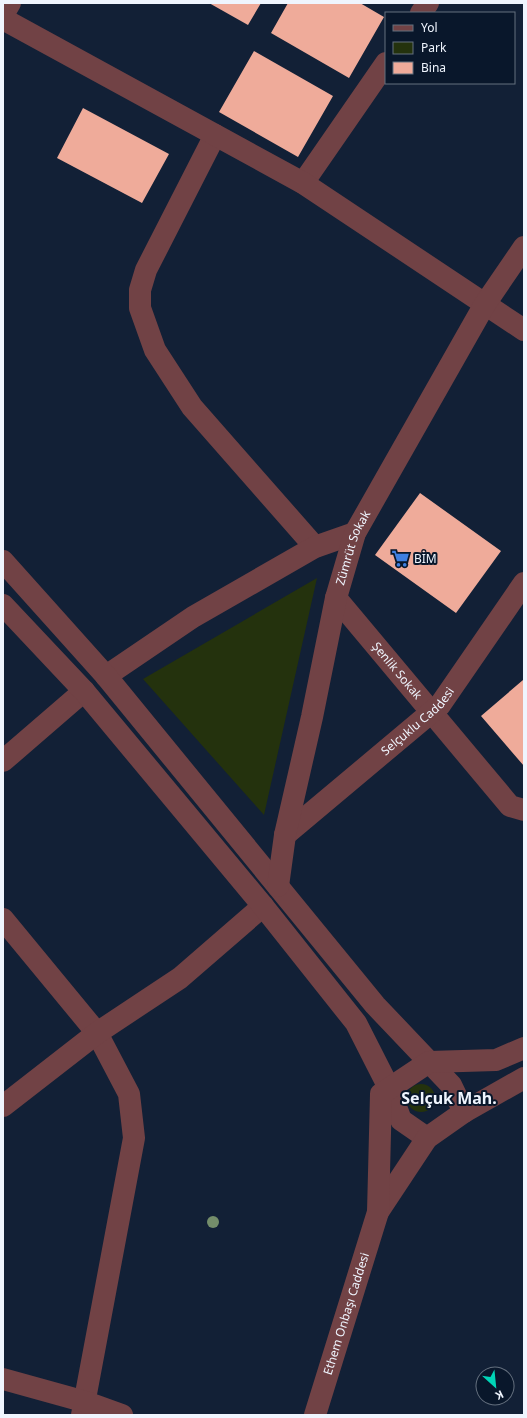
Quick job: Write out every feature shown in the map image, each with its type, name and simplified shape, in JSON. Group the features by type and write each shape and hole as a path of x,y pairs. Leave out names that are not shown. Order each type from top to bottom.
{"street":[{"path":"3,15 10,3"},
{"path":"422,12 428,3"},
{"path":"3,19 303,183 524,330"},
{"path":"303,183 385,64"},
{"path":"215,135 146,270 140,290 140,308 154,350 192,407 315,547"},
{"name":"Zümrüt Sokak","path":"278,886 285,835 312,717 336,598 355,533 485,304 524,247"},
{"path":"106,676 194,617 315,547 355,533"},
{"path":"3,562 106,676 375,1004 451,1086 464,1112"},
{"name":"Selçuklu Caddesi","path":"285,835 440,705 524,583"},
{"name":"Şenlik Sokak","path":"336,598 510,806 524,810"},
{"path":"3,605 84,691 263,906 356,1023 389,1088 401,1120 427,1138"},
{"path":"3,761 84,691"},
{"path":"3,1106 97,1033 180,978 263,906"},
{"path":"3,919 97,1033 129,1094 134,1138 84,1408"},
{"path":"428,1062 496,1060 524,1048"},
{"name":"Ethem Onbaşı Caddesi","path":"315,1415 378,1212 381,1094 428,1062"},
{"name":"Ethem Onbaşı Caddesi","path":"378,1212 427,1138 464,1112 524,1078"},
{"path":"3,1379 84,1408 122,1415"}],"green space":[{"path":"317,578 264,815 143,679"},
{"path":"421,1084 431,1088 435,1098 431,1108 421,1112 411,1108 407,1098 411,1088"}],"building":[{"path":"209,3 261,3 248,25"},
{"path":"288,3 360,3 384,17 349,78 271,33"},
{"path":"254,51 333,96 298,157 219,112"},
{"path":"83,108 169,154 142,203 57,158"},
{"path":"420,493 501,551 456,613 375,555"},
{"path":"523,680 524,681 524,766 481,716"}],"place":[{"name":"BİM","path":"401,559"}],"district":[{"name":"Selçuk Mah.","path":"449,1098"}]}
